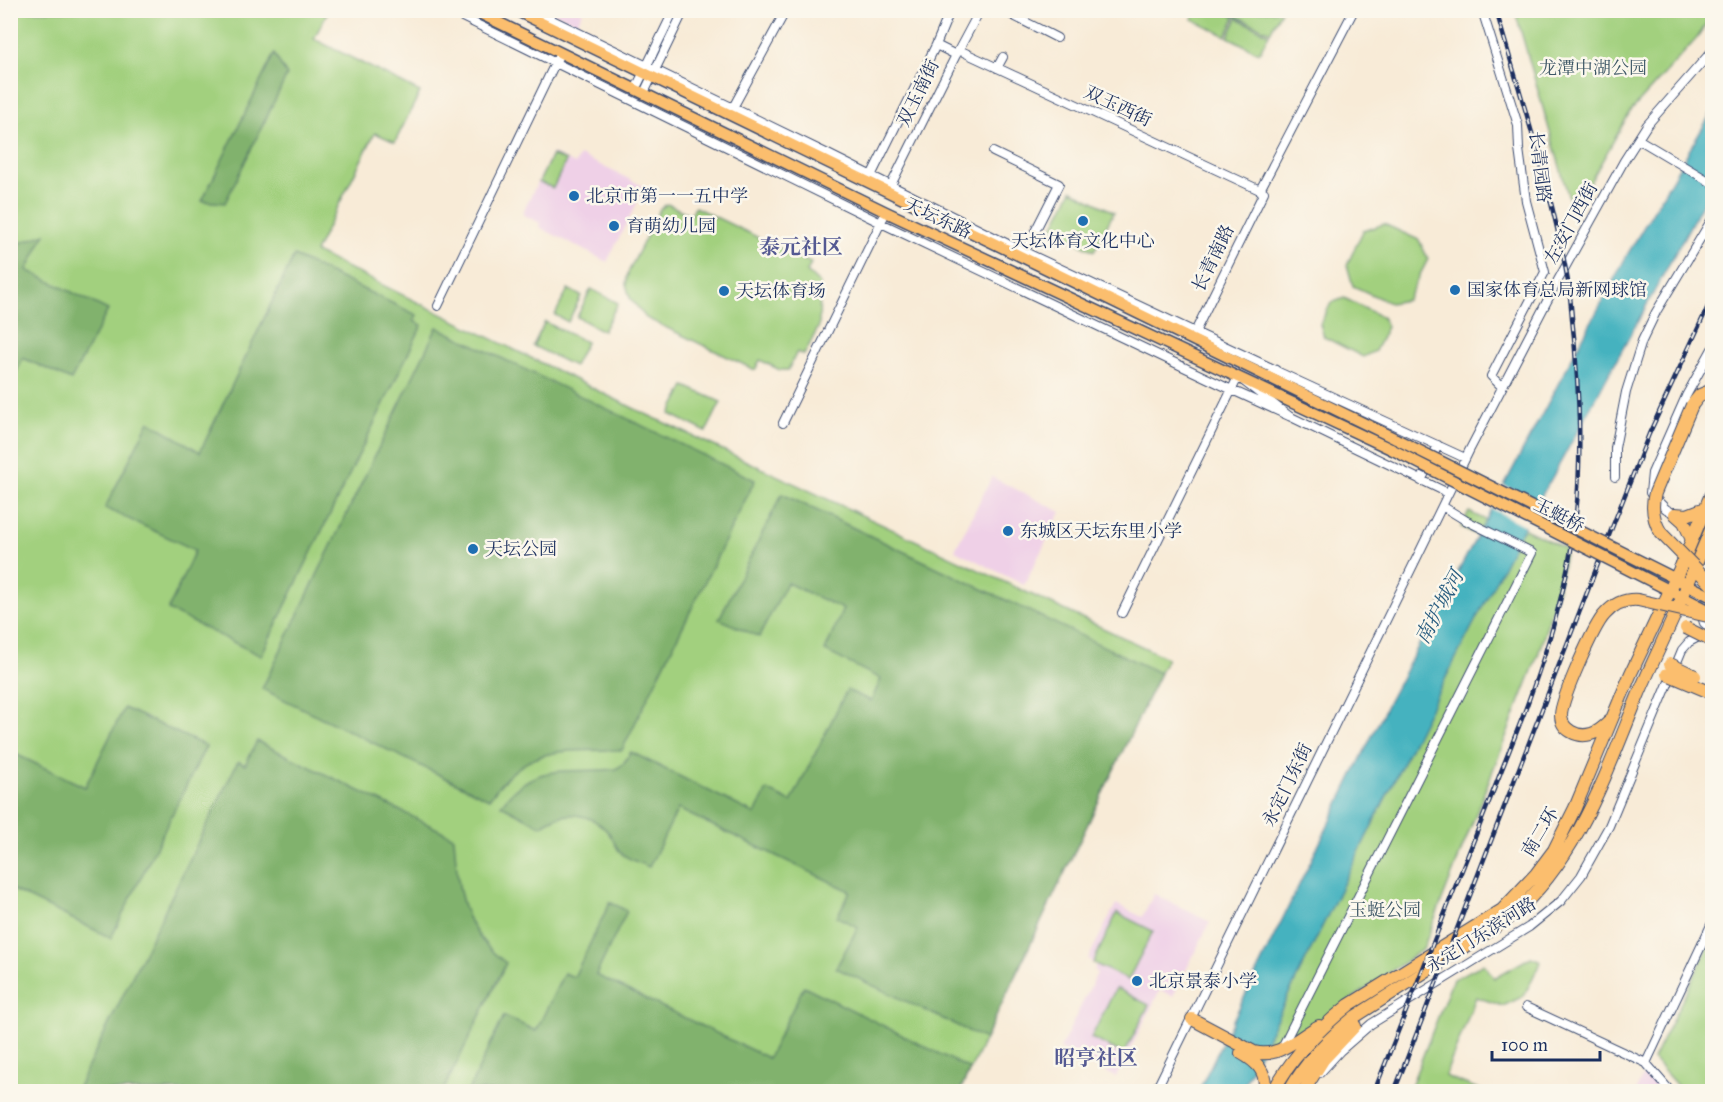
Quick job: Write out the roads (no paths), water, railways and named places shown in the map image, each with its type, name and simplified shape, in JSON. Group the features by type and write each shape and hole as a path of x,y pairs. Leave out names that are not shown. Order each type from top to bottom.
{"highway":[{"path":"1711,592 1660,532 1656,525 1653,508 1658,486 1692,405 1700,395 1713,390"},
{"name":"南二环","path":"1273,1092 1297,1055 1331,1020 1349,1005 1502,910 1554,850 1575,808 1611,720 1713,492"},
{"path":"1675,514 1688,515 1705,508"},
{"path":"1675,514 1684,522 1692,540"},
{"name":"南二环","path":"1289,1092 1306,1065 1334,1034 1356,1016 1509,918 1546,883 1564,857 1589,810 1713,527"},
{"path":"1611,720 1598,731 1584,735 1577,734 1565,726 1561,712 1599,621 1617,605 1632,600 1713,617"},
{"path":"1677,610 1676,621 1713,641"},
{"path":"1686,628 1674,625 1667,633 1663,649 1669,669 1713,693"},
{"path":"1669,669 1713,684"},
{"path":"1640,693 1648,683 1669,669"},
{"path":"1303,1092 1323,1060 1338,1042 1385,998"},
{"path":"1190,1023 1263,1054 1277,1051 1331,1020"},
{"path":"1210,1033 1257,1063 1263,1071 1266,1082 1264,1092"}],"main road":[{"name":"天坛东路","path":"473,10 558,58 640,92 886,212 1238,377 1393,444"},
{"name":"天坛东路","path":"515,10 650,71 1193,336 1393,444"},
{"name":"玉蜓桥","path":"1393,444 1711,592"},
{"name":"玉蜓桥","path":"1393,444 1713,612"}],"street":[{"path":"448,10 558,58 881,223 1448,493"},
{"path":"532,10 650,71"},
{"path":"650,71 674,10"},
{"path":"640,92 684,10"},
{"path":"731,111 786,10"},
{"path":"870,178 948,16 938,10"},
{"name":"双玉南街","path":"890,188 980,10"},
{"path":"1002,10 1057,38"},
{"name":"长青南路","path":"1193,336 1262,191 1354,10"},
{"name":"长青园路","path":"1482,10 1518,125 1526,201 1545,272 1491,376 1501,386"},
{"name":"双玉西街","path":"936,45 997,68 1262,191"},
{"name":"左安门西街","path":"1457,475 1501,386 1638,139 1647,125 1713,51"},
{"path":"997,68 1003,57"},
{"path":"438,306 558,58"},
{"path":"1638,139 1713,183"},
{"path":"993,152 1059,184 1023,255"},
{"path":"783,423 886,212"},
{"path":"1615,477 1615,448 1626,392 1639,349 1656,312 1713,219"},
{"path":"1193,336 1276,370 1465,458"},
{"path":"1675,514 1666,509 1650,493 1652,473 1686,396 1713,349"},
{"path":"1234,359 1276,370"},
{"path":"1122,613 1238,377 1289,416"},
{"path":"1421,481 1438,445"},
{"path":"1457,475 1697,596 1711,592"},
{"name":"永定门东街","path":"1155,1092 1457,475"},
{"path":"1277,1051 1532,553 1442,506"},
{"path":"1700,605 1711,592"},
{"path":"1697,596 1701,618 1713,630"},
{"name":"永定门东滨河路","path":"1308,1092 1325,1067 1371,1024 1529,927 1551,911 1566,896 1581,876 1609,826 1682,650 1689,642 1713,630"},
{"path":"1646,1063 1713,923"},
{"path":"1526,1006 1646,1063 1671,1092"}],"water":[{"path":"1712,112 1712,186 1523,528 1425,718 1241,1091 1198,1092 1388,703 1627,255"}],"railway":[{"path":"1374,1092 1532,691 1562,591 1576,514 1579,426 1576,359 1569,287 1546,182 1496,10"},
{"path":"1394,1092 1649,434 1712,298"}],"place":[{"name":"北京市第一一五中学","path":"574,196"},
{"name":"天坛体育文化中心","path":"1083,221"},
{"name":"育萌幼儿园","path":"614,226"},
{"name":"国家体育总局新网球馆","path":"1455,290"},
{"name":"天坛体育场","path":"724,291"},
{"name":"东城区天坛东里小学","path":"1008,531"},
{"name":"天坛公园","path":"473,549"},
{"name":"北京景泰小学","path":"1137,981"}],"district":[{"name":"泰元社区","path":"801,247"},
{"name":"昭亨社区","path":"1096,1058"}],"park label":[{"name":"龙潭中湖公园","path":"1593,68"},
{"name":"玉蜓公园","path":"1385,910"}],"water label":[{"name":"南护城河","path":"1439,607"}]}
